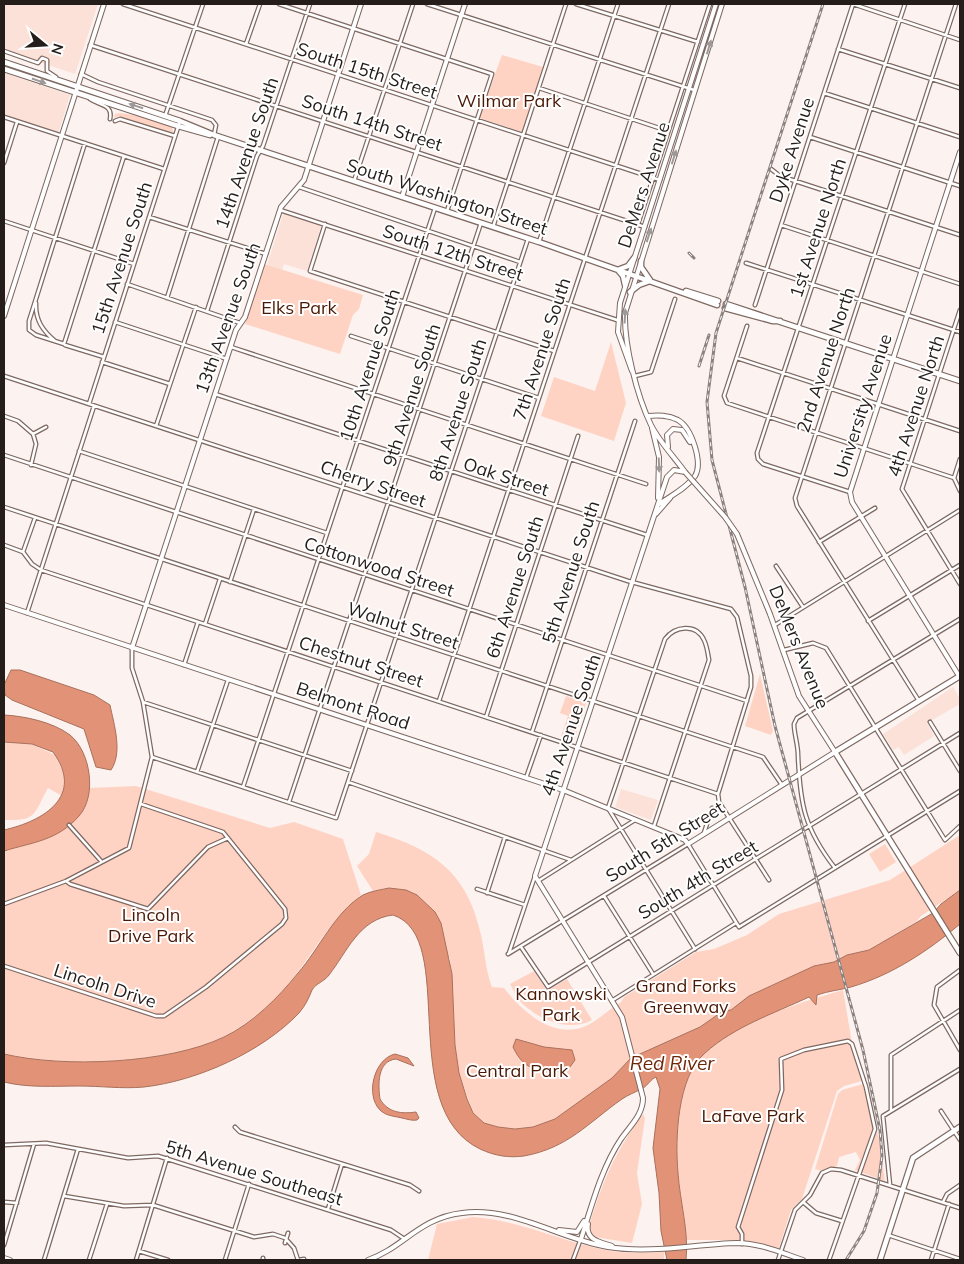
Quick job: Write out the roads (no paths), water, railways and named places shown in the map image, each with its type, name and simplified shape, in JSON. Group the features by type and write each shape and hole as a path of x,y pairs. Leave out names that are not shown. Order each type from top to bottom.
{"main road":[{"name":"South Washington Street","path":"4,62 180,120 216,136"},
{"name":"South Washington Street","path":"4,69 89,98 261,150 447,211 717,303"},
{"path":"617,269 625,268 634,258"},
{"path":"630,292 639,285 651,281 641,267 641,261"},
{"path":"617,269 624,276 625,285"},
{"path":"726,306 782,321 960,380"},
{"path":"835,752 960,676"},
{"name":"DeMers Avenue","path":"835,752 960,953"},
{"path":"880,1260 902,1189 915,1156 960,1127"}],"street":[{"path":"4,316 104,4"},
{"name":"South 15th Street","path":"123,4 660,180"},
{"path":"165,116 203,4"},
{"path":"246,44 260,4"},
{"path":"279,4 492,74 447,211"},
{"name":"14th Avenue South","path":"207,311 257,156 261,150 277,105 310,4"},
{"name":"13th Avenue South","path":"132,648 231,347 240,323 245,316 280,210 284,201 299,187 308,166 361,4"},
{"path":"354,181 413,4"},
{"path":"427,4 695,91"},
{"path":"402,197 465,4"},
{"path":"493,227 566,4"},
{"path":"576,4 698,42"},
{"path":"539,242 618,4"},
{"name":"7th Avenue South","path":"439,701 669,4"},
{"path":"638,224 710,4"},
{"name":"DeMers Avenue","path":"716,4 625,285 617,320 620,343 635,376 652,426 685,472 725,517 737,534 775,625 800,696 808,712 835,752"},
{"name":"DeMers Avenue","path":"635,376 625,313 630,292 667,182 722,4"},
{"path":"852,4 960,40"},
{"name":"Dyke Avenue","path":"754,305 852,4"},
{"name":"1st Avenue North","path":"801,476 764,464 758,459 758,453 904,4"},
{"name":"2nd Avenue North","path":"919,700 892,661 796,502 801,476 956,4"},
{"name":"South 14th Street","path":"90,44 645,227"},
{"path":"838,49 960,88"},
{"path":"4,51 38,63 42,58 47,60 46,68 48,72 66,83"},
{"path":"81,74 98,82 214,122 216,136 190,230 167,298"},
{"path":"539,88 668,131"},
{"path":"824,92 960,137"},
{"path":"89,98 109,108 111,112 110,120"},
{"path":"4,118 164,169"},
{"path":"115,121 120,118 175,136"},
{"name":"15th Avenue South","path":"88,404 180,120"},
{"path":"4,163 17,122"},
{"path":"810,137 960,186"},
{"path":"85,143 29,321 29,330 36,335 104,357"},
{"name":"University Avenue","path":"960,152 850,492 852,502 960,676"},
{"path":"64,344 124,156"},
{"path":"771,169 780,176 960,235"},
{"path":"660,180 667,182"},
{"path":"299,187 520,262"},
{"name":"10th Avenue South","path":"243,787 435,208"},
{"name":"South 12th Street","path":"280,210 617,320"},
{"path":"149,217 266,254"},
{"path":"4,221 134,264"},
{"name":"9th Avenue South","path":"289,802 336,667 481,223"},
{"path":"326,224 310,271 554,352"},
{"path":"781,225 960,284"},
{"name":"8th Avenue South","path":"289,802 336,818 528,238"},
{"path":"746,263 960,332"},
{"path":"127,284 240,323"},
{"path":"635,376 651,372 675,298"},
{"path":"36,299 35,310 41,327 55,341 64,344"},
{"path":"156,426 196,307"},
{"name":"4th Avenue North","path":"960,310 902,489 960,584"},
{"path":"115,322 227,359"},
{"path":"748,326 724,400 769,417 954,478"},
{"path":"351,336 539,398"},
{"path":"620,343 628,341"},
{"path":"231,347 646,484"},
{"path":"737,358 960,431"},
{"path":"102,362 170,384"},
{"name":"Cherry Street","path":"4,376 343,486 586,568 725,606 734,612 752,676 747,701"},
{"name":"Oak Street","path":"215,394 647,536"},
{"path":"27,613 94,406"},
{"path":"648,416 661,414 678,420 689,434 698,463 696,475 654,517"},
{"path":"4,416 18,421 33,434 36,444 31,465"},
{"name":"5th Avenue South","path":"532,732 635,420"},
{"path":"652,426 659,457 658,504"},
{"path":"33,434 46,427"},
{"path":"670,451 667,435 669,430 677,428 685,433 695,452"},
{"name":"6th Avenue South","path":"486,717 578,436"},
{"path":"79,451 327,533"},
{"name":"Cottonwood Street","path":"4,456 747,701"},
{"path":"960,459 954,478 960,491"},
{"path":"658,504 670,472 674,470 685,472"},
{"path":"801,476 850,492"},
{"path":"658,504 677,492"},
{"name":"4th Avenue South","path":"508,954 658,504"},
{"name":"Walnut Street","path":"4,507 763,757 782,786"},
{"path":"819,542 875,508"},
{"path":"230,582 254,509"},
{"path":"775,625 960,510"},
{"path":"23,552 35,517"},
{"name":"Chestnut Street","path":"4,545 23,552 32,564 41,570 718,794"},
{"path":"868,621 960,565"},
{"path":"776,566 803,607"},
{"path":"205,624 220,579"},
{"name":"Belmont Road","path":"4,605 563,790 654,826 686,840 688,844"},
{"path":"835,868 809,827 802,804 794,724 798,718 960,619"},
{"path":"184,665 198,622"},
{"path":"654,826 709,660 705,641 699,633 691,629 676,628 665,640 608,808 695,949"},
{"path":"784,650 806,643 820,644 826,648 946,840 960,826"},
{"path":"4,904 66,880 129,848 152,757 143,702 132,668 132,648"},
{"path":"197,772 228,680"},
{"path":"747,701 718,794 719,802 769,880"},
{"path":"143,702 352,771"},
{"path":"930,722 960,771"},
{"name":"South 4th Street","path":"521,947 548,987 960,733"},
{"path":"526,778 541,735"},
{"name":"South 5th Street","path":"508,954 835,752"},
{"path":"152,757 289,802"},
{"path":"348,782 571,860"},
{"path":"688,844 739,927 960,791"},
{"path":"66,880 70,884 148,909 208,847 228,838 216,828 141,804"},
{"path":"703,834 712,808"},
{"path":"538,881 636,819"},
{"path":"69,825 102,862"},
{"path":"487,893 506,837"},
{"name":"Lincoln Drive","path":"4,966 156,1016 164,1016 206,987 274,932 286,918 285,909 228,838"},
{"path":"535,876 622,1017 642,1092 643,1108 605,1168 573,1260"},
{"path":"477,889 525,905"},
{"path":"604,896 653,974"},
{"path":"613,1000 736,923"},
{"path":"960,970 942,982 936,989 934,1005 960,1050"},
{"path":"892,1110 890,1056 960,1010"},
{"path":"742,1244 742,1234 738,1228 782,1090 781,1059 785,1056 848,1041 852,1044 866,1087 875,1129 857,1175 829,1260"},
{"path":"890,1185 883,1116 960,1069"},
{"path":"941,1111 960,1140"},
{"path":"235,1127 240,1132 410,1185 419,1191"},
{"path":"4,1245 34,1144"},
{"name":"5th Avenue Southeast","path":"4,1145 34,1144 78,1149 128,1158 148,1155 167,1158 392,1230 403,1238"},
{"path":"44,1260 78,1149"},
{"path":"136,1260 167,1158"},
{"path":"328,1209 342,1164"},
{"path":"778,1260 792,1216 812,1192 820,1175 827,1170 837,1169 960,1208"},
{"path":"224,1260 249,1184"},
{"path":"943,1202 947,1194 960,1184"},
{"path":"64,1196 107,1204 129,1206 153,1205 255,1237 273,1234 294,1248 298,1260 304,1259"},
{"path":"4,1202 17,1203"},
{"path":"803,1202 816,1213 842,1221"},
{"path":"89,1260 107,1204"},
{"path":"931,1260 949,1204"},
{"path":"545,1228 577,1232 591,1208"},
{"path":"591,1208 587,1233 591,1238 604,1245"},
{"path":"368,1260 382,1254 403,1238 435,1219 469,1212 495,1213 580,1239 619,1248 742,1244 780,1252 803,1260"},
{"path":"285,1241 288,1233"},
{"path":"888,1235 960,1258"},
{"path":"139,1251 168,1260"},
{"path":"4,1258 10,1260"}],"water":[{"path":"11,670 20,670 94,695 110,705 117,747 115,763 111,770 96,767 84,729 12,700 5,695 4,685"},
{"path":"4,715 38,720 63,730 70,735 83,752 87,763 90,786 85,807 79,816 62,831 44,840 4,851 4,830 19,826 46,813 56,804 62,794 64,781 62,768 53,752 32,744 4,742"},
{"name":"Red River","path":"389,888 406,890 417,895 435,912 441,923 452,974 455,1045 459,1073 467,1099 473,1113 484,1123 515,1129 533,1127 555,1119 612,1078 631,1058 700,1027 723,1011 731,1010 749,996 814,966 834,962 847,955 869,950 933,913 941,904 960,890 960,924 922,953 881,976 851,987 817,995 816,1005 809,997 742,1028 705,1053 696,1064 683,1093 677,1143 679,1184 687,1249 686,1260 667,1260 661,1231 659,1193 653,1148 660,1089 656,1077 642,1089 622,1099 577,1134 553,1147 524,1156 513,1157 497,1155 480,1149 454,1128 440,1098 432,1062 423,955 412,930 393,915 371,923 355,938 327,977 313,988 307,1002 299,1013 284,1027 248,1052 228,1062 185,1078 144,1087 41,1086 4,1082 4,1054 55,1061 115,1061 174,1053 201,1046 224,1037 245,1025 282,992 306,963 336,921 353,902 363,895"},
{"path":"516,1039 544,1047 572,1050 575,1060 567,1071 535,1069 523,1062 518,1055 513,1047"},
{"path":"395,1054 408,1058 414,1066 396,1059 385,1064 379,1081 380,1099 383,1104 396,1112 416,1112 419,1118 417,1120 387,1115 375,1103 373,1087 377,1070 388,1057"}],"railway":[{"path":"823,4 716,333 707,402 712,460 745,587 775,726 863,1050 880,1130 882,1156 877,1193 864,1231 846,1260"},
{"path":"689,253 694,258"},
{"path":"699,366 709,335"}],"park label":[{"name":"Wilmar Park","path":"509,101"},
{"name":"Elks Park","path":"299,308"},
{"name":"Lincoln Drive Park","path":"151,925"},
{"name":"Grand Forks Greenway","path":"686,996"},
{"name":"Kannowski Park","path":"561,1004"},
{"name":"Central Park","path":"517,1071"},
{"name":"LaFave Park","path":"753,1116"}]}
